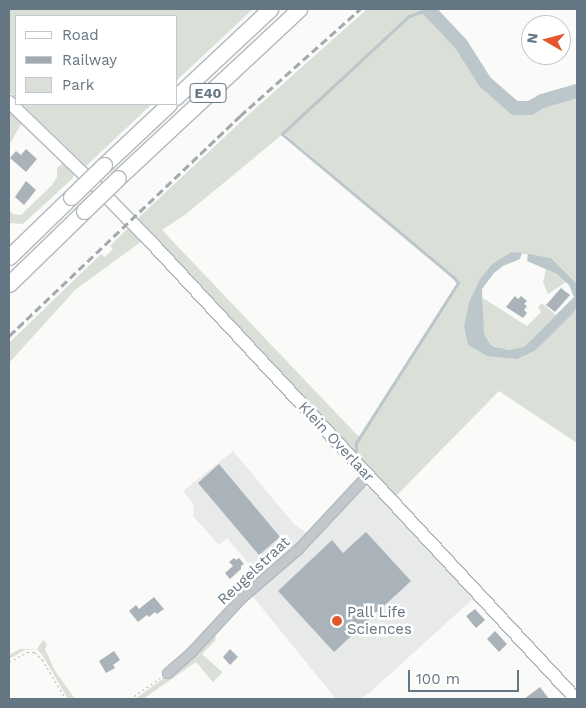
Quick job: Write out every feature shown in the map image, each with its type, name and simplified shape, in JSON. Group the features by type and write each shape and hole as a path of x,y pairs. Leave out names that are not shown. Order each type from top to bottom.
{"highway":[{"name":"E40","path":"178,95 270,9"},
{"name":"E40","path":"9,284 118,178 299,9"},
{"name":"E40","path":"9,257 168,105"}],"main road":[{"name":"Klein Overlaar","path":"9,102 96,186 576,699"}],"street":[{"name":"Reugelstraat","path":"167,673 192,651 241,598 298,549 367,475"}],"path":[{"path":"9,662 27,652 34,652 42,659 66,699"},
{"path":"130,699 167,673"}],"shaded area":[{"path":"511,252 522,253 520,259 503,266 494,273 482,289 484,334 490,344 495,347 509,350 524,347 574,297 569,285 557,274 527,261 528,254 551,258 577,284 577,307 573,313 536,350 517,359 487,356 468,345 464,327 469,302 480,279 492,264"},
{"path":"233,451 294,524 308,534 261,578 227,538 219,545 193,516 194,505 183,491"},
{"path":"364,487 370,487 474,598 369,693 359,699 336,699 250,593 299,552"}],"green space":[{"path":"9,9 253,9 178,79 178,15 15,15 15,98 9,92"},
{"path":"367,9 418,9 426,12 463,51 482,84 515,110 530,112 553,101 577,95 577,284 551,258 511,252 492,264 480,279 469,302 464,327 468,345 487,356 536,350 577,307 577,443 499,391 395,497 137,219 247,116","holes":["284,133 460,282 360,438 162,230 186,214"]},
{"path":"23,105 151,105 86,166"},
{"path":"9,109 22,122 9,146"},
{"path":"63,163 74,175 73,178 23,224 11,223 9,225 9,210 13,214 21,215 52,185 57,177 57,168"},
{"path":"129,227 142,241 75,290 9,363 9,343 101,254 105,257 113,249 110,246"},
{"path":"546,269 557,274 566,282 548,294 543,282"},
{"path":"483,298 527,326 541,312 538,307 542,303 556,315 524,347 515,350 501,349 490,344 484,334 482,322"},
{"path":"213,634 216,637 215,641 202,654 222,672 213,682 196,662 143,699 135,699 190,659"},
{"path":"43,640 47,644 45,649 55,671 75,699 68,699 37,649"},
{"path":"20,649 37,649 25,650 9,659 9,655"}],"building":[{"path":"26,149 37,159 26,172 10,158 16,151 21,155"},
{"path":"26,181 36,190 24,205 15,197"},
{"path":"561,288 570,295 555,312 546,305"},
{"path":"515,296 518,299 521,296 527,301 524,304 527,306 524,310 527,313 523,318 506,307"},
{"path":"219,464 280,537 259,555 198,483"},
{"name":"Pall Life Sciences","path":"366,532 411,581 334,652 278,591 332,540 343,553"},
{"path":"234,558 236,560 239,558 244,564 230,579 225,573 233,566 229,562"},
{"path":"154,597 164,609 157,614 155,612 149,617 147,615 138,622 129,611 136,605 139,609"},
{"path":"475,609 485,620 476,628 466,616"},
{"path":"495,631 507,644 499,652 487,639"},
{"path":"230,649 238,657 230,665 223,657"},
{"path":"114,651 120,660 113,665 115,668 106,673 99,661"},
{"path":"540,687 549,699 524,699"}],"waterway":[{"path":"428,9 461,44 485,82 515,108 530,108 542,101 577,91"},
{"path":"356,451 356,443 458,283 282,134 409,16 429,9"}],"railway":[{"path":"9,336 240,116 360,9"}],"place":[{"name":"Pall Life Sciences","path":"337,621"}]}
